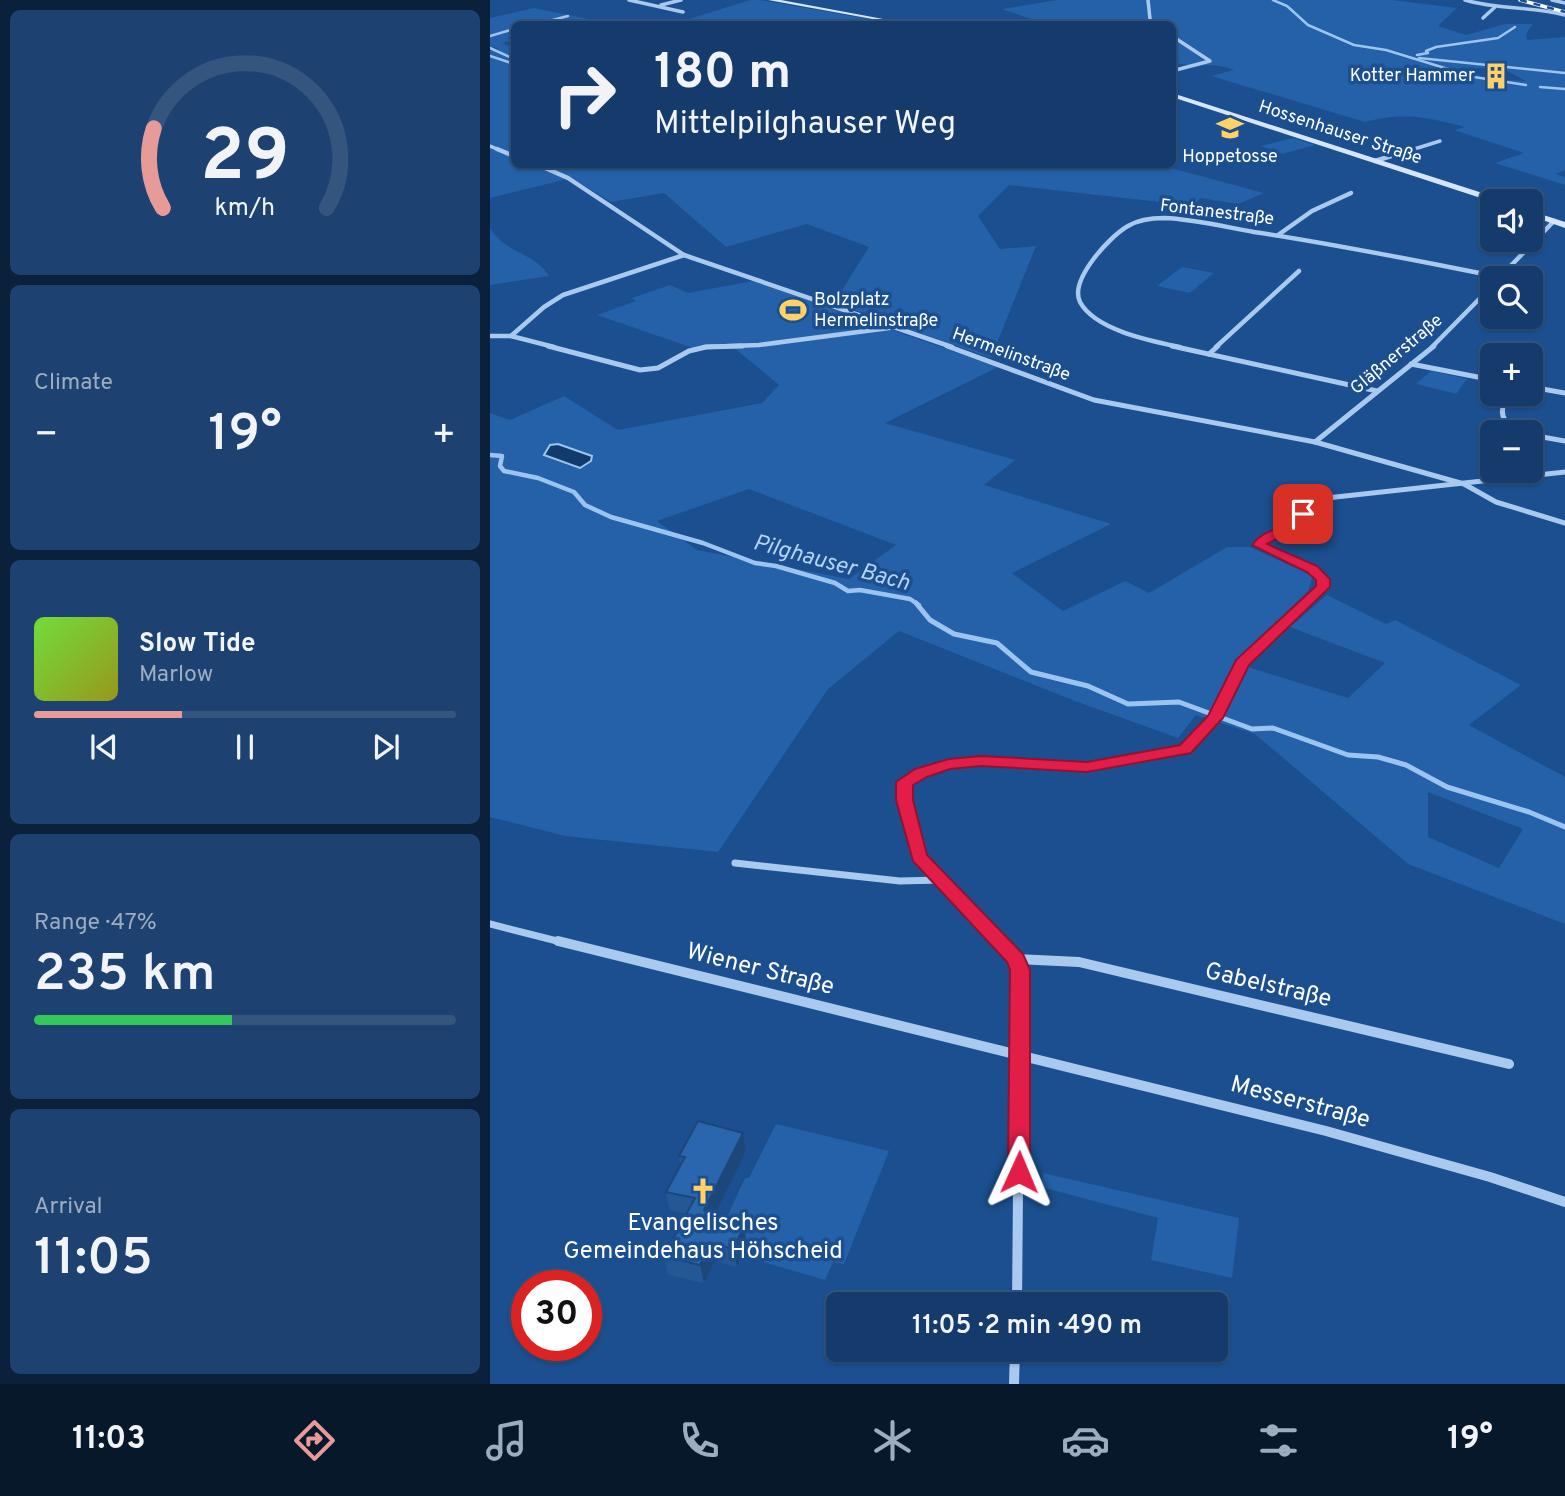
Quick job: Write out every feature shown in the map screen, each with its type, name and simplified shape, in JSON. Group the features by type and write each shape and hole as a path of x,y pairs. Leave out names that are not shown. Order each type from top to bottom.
{"street":[{"path":"629,0 683,12"},
{"path":"657,6 681,0"},
{"path":"771,0 890,21"},
{"path":"1148,0 1152,21"},
{"path":"1465,0 1495,7 1551,11 1565,15"},
{"path":"1552,0 1565,3"},
{"path":"1483,18 1495,7"},
{"path":"1176,39 1210,61 1176,70"},
{"name":"Hossenhauser Straße","path":"1176,96 1480,195"},
{"path":"1375,161 1440,141"},
{"path":"490,146 511,155"},
{"name":"Hermelinstraße","path":"545,168 568,178 684,255 1104,404 1315,442 1464,484"},
{"path":"1278,235 1312,211 1350,193"},
{"path":"1543,217 1565,225"},
{"name":"Fontanestraße","path":"1377,391 1146,340 1100,322 1083,306 1078,293 1079,279 1119,230 1138,221 1178,219 1278,235 1480,274"},
{"path":"1511,266 1554,221"},
{"path":"511,336 544,307 563,295 684,255"},
{"path":"1209,354 1299,271"},
{"name":"Gläßnerstraße","path":"1315,442 1447,334 1480,299"},
{"path":"490,336 511,336 640,370 658,368 689,351 706,347 760,345 839,332 893,328"},
{"path":"1411,364 1480,377"},
{"path":"1543,389 1565,393"},
{"path":"1543,437 1565,441"},
{"path":"1017,1292 1020,970 1016,959 919,857 905,800 904,782 949,764 981,761 1087,767 1185,749 1216,716 1242,663 1323,587 1323,579 1312,569 1259,545 1263,539 1295,524 1303,517 1301,510 1290,502 1565,472"},
{"path":"1464,484 1496,502 1565,523"},
{"path":"735,863 901,881 940,880"},
{"name":"Wiener Straße","path":"490,924 1021,1055"},
{"name":"Gabelstraße","path":"1016,959 1079,961 1510,1063"},
{"name":"Messerstraße","path":"1021,1055 1326,1130 1490,1177 1565,1202"},
{"path":"1014,1384 1015,1362"}],"shaded area":[{"path":"750,0 760,0 880,21 683,21"},
{"path":"1057,0 1392,0 1457,8 1438,26 1466,35 1505,24 1533,24 1526,34 1527,40 1565,37 1565,170 1556,174 1565,177 1565,185 1495,163 1524,153 1454,130 1465,127 1415,117 1392,117 1365,122 1211,76 1234,70 1226,67 1176,63 1176,21 1037,21 1002,9","holes":["1475,68 1505,70 1526,81 1480,79"]},
{"path":"534,8 593,20 511,21 511,41 502,43 511,47 511,168 1171,168 1264,193 1238,204 1200,198 1195,206 1009,185 978,216 1000,249 1036,246 991,358 834,303 869,247 807,224 726,247 664,193 611,202 572,178 490,198 490,51 499,49 490,46 490,18"},
{"path":"1293,138 1315,145 1282,154 1261,146"},
{"path":"490,228 504,243 536,262 549,276 490,285"},
{"path":"1182,267 1214,273 1190,293 1157,286"},
{"path":"753,281 998,367 885,423 1015,460 984,485 1111,524 1012,573 1063,611 1125,581 1149,593 1227,547 1250,547 1313,576 1308,591 1235,663 1348,698 1385,663 1290,627 1327,595 1386,624 1395,620 1521,685 1469,725 1565,777 1565,924 1408,864 1255,734 1196,715 1178,738 1075,701 899,631 828,689 718,852 565,836 490,817 490,413 510,420 564,396 618,430 762,403 779,385 733,347 696,349 597,315 636,301 632,298 670,285 688,293","holes":["749,489 896,545 849,579 697,550 657,521","1428,792 1523,829 1499,868 1428,837"]},
{"path":"1431,371 1467,379 1456,394 1416,384"},
{"path":"558,444 592,456 591,461 580,468 544,455 550,445"},
{"path":"776,1124 889,1151 844,1264 833,1262 825,1280 742,1256 720,1232 745,1178 749,1178"},
{"path":"1043,1173 1239,1218 1232,1278 1151,1260 1158,1218 1041,1187"}],"building":[{"path":"698,1121 743,1133 704,1210 725,1215 721,1222 744,1227 733,1249 711,1243 700,1265 664,1256 695,1198 666,1192 685,1157 679,1156"}],"waterway":[{"path":"1273,0 1287,6 1308,25 1354,45 1386,50 1474,77 1526,85"},
{"path":"549,21 568,16"},
{"path":"1417,55 1428,53 1426,51 1436,47 1498,38 1515,27"},
{"path":"490,36 511,30"},
{"path":"490,48 511,58"},
{"path":"490,56 511,63"},
{"path":"1419,58 1565,73"},
{"path":"1540,87 1565,89"},
{"name":"Pilghauser Bach","path":"490,455 502,456 500,466 504,471 538,478 574,492 585,505 611,517 703,543 755,563 776,566 835,583 848,591 860,590 910,599 916,603"},
{"name":"Pilghauser Bach","path":"916,603 930,620 954,634 997,643 1031,672 1088,686 1128,704 1179,702 1252,729 1273,728 1348,755 1378,757 1406,765 1447,787 1529,812 1565,827"}],"railway":[{"path":"1520,0 1565,12"}],"place":[{"name":"Kotter Hammer","path":"1496,76"},
{"name":"Hoppetosse","path":"1230,128"},
{"name":"Bolzplatz Hermelinstraße","path":"793,310"},
{"name":"Evangelisches Gemeindehaus Höhscheid","path":"703,1191"}],"route":[{"path":"1019,1172 1022,1039 1020,970 1016,959 919,857 905,800 904,782 935,767 949,764 981,761 1087,767 1185,749 1215,718 1242,663 1323,587 1323,579 1312,569 1259,545 1263,539 1295,524 1303,514"}]}
